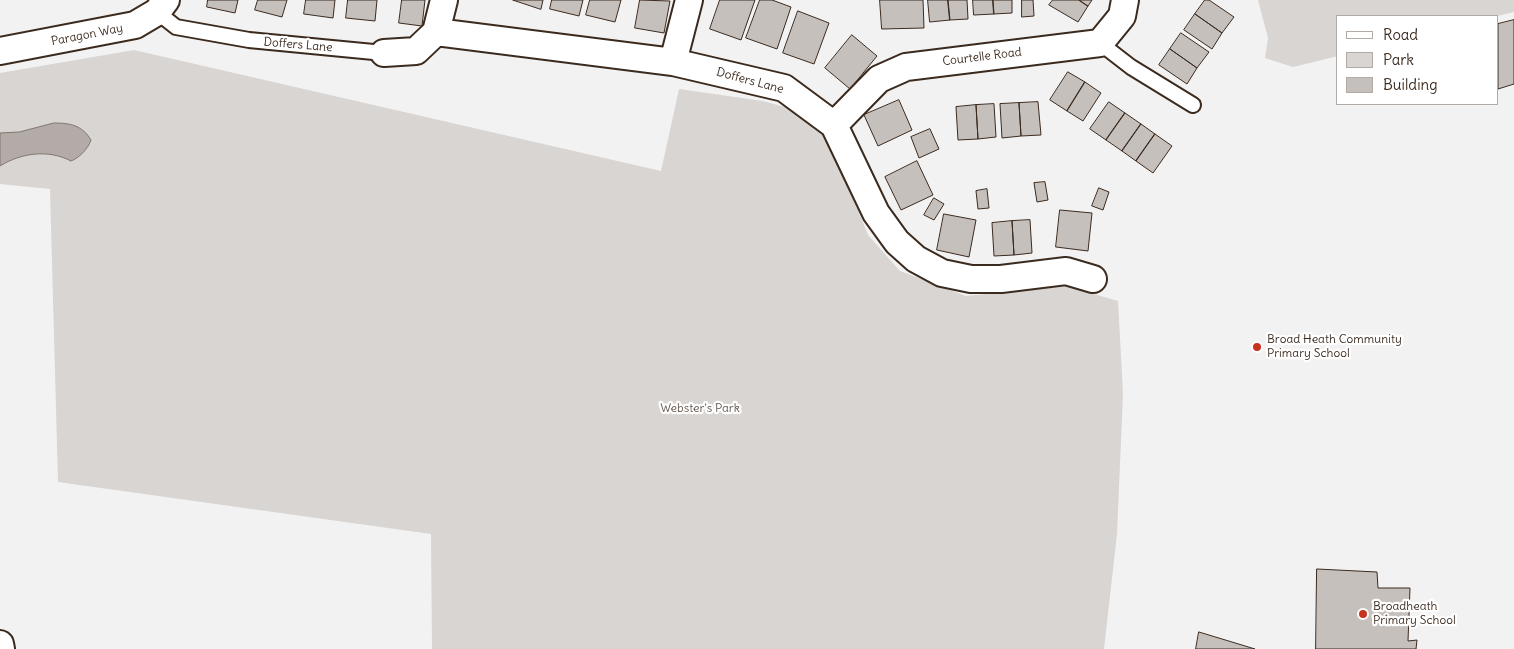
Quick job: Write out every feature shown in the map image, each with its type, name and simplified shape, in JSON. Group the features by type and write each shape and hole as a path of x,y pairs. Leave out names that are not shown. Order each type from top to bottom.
{"street":[{"path":"436,32 444,0"},
{"path":"673,62 689,0"},
{"path":"1100,43 1122,16 1125,0"},
{"name":"Paragon Way","path":"0,51 135,25 161,6"},
{"name":"Doffers Lane","path":"384,53 416,51 436,32 673,62 784,88 834,125 876,213 897,242 916,259 942,273 971,279 1001,279 1066,271 1093,279"},
{"name":"Courtelle Road","path":"834,125 879,79 906,67 1100,43"},
{"path":"0,644 1,649"}],"lane":[{"name":"Doffers Lane","path":"161,6 176,26 249,40 384,53"},
{"path":"1100,43 1131,68 1193,105"}],"green space":[{"path":"1258,0 1514,0 1514,12 1499,16 1336,15 1336,56 1293,67 1265,58 1268,38"},
{"name":"Webster's Park","path":"134,50 661,171 679,89 763,101 806,113 828,136 868,235 900,271 966,296 1066,286 1118,301 1123,394 1117,534 1104,649 432,649 431,534 58,482 50,189 0,184 0,73"}],"shaded area":[{"path":"54,123 80,128 91,140 88,147 71,161 53,155 35,154 17,158 0,166 0,133 19,132"}],"building":[{"path":"208,0 238,0 235,13 207,7"},
{"path":"258,0 287,0 282,17 255,10"},
{"path":"306,0 335,0 333,18 304,14"},
{"path":"348,0 377,0 375,21 346,18"},
{"path":"402,0 425,0 422,26 399,23"},
{"path":"513,0 543,0 541,9"},
{"path":"552,0 583,0 579,16 550,9"},
{"path":"590,0 621,0 615,22 586,15"},
{"path":"640,0 670,1 664,33 635,28"},
{"path":"720,0 755,0 741,40 710,29"},
{"path":"760,0 772,0 791,7 777,49 746,38"},
{"path":"880,0 923,0 924,28 882,29"},
{"path":"928,0 948,0 950,20 930,22"},
{"path":"948,0 967,0 968,19 950,20"},
{"path":"973,0 993,0 994,14 974,15"},
{"path":"993,0 1012,0 1012,13 994,14"},
{"path":"1022,0 1033,0 1034,16 1022,17"},
{"path":"1053,0 1079,0 1088,6 1078,22 1049,5"},
{"path":"1079,0 1092,0 1088,6"},
{"path":"1205,0 1209,0 1234,17 1222,33 1195,14"},
{"path":"798,11 829,23 814,64 783,53"},
{"path":"1195,14 1222,33 1212,49 1184,30"},
{"path":"1514,20 1514,84 1499,89 1499,24"},
{"path":"1181,33 1209,52 1197,68 1170,49"},
{"path":"852,35 877,56 850,89 825,68"},
{"path":"1170,49 1197,68 1187,84 1159,65"},
{"path":"1068,72 1085,82 1067,111 1050,100"},
{"path":"1085,82 1101,93 1083,121 1067,111"},
{"path":"899,100 912,130 878,146 864,115"},
{"path":"1038,102 1041,135 1021,136 1019,103"},
{"path":"1109,102 1125,113 1106,140 1090,129"},
{"path":"1019,103 1021,136 1002,138 1000,104"},
{"path":"994,104 996,137 978,139 976,105"},
{"path":"976,105 978,139 958,140 956,107"},
{"path":"1125,113 1141,124 1122,151 1106,140"},
{"path":"1141,124 1155,134 1136,161 1122,151"},
{"path":"930,129 939,149 919,158 911,137"},
{"path":"1155,134 1172,146 1153,173 1136,161"},
{"path":"917,161 933,195 901,210 885,177"},
{"path":"1045,182 1048,200 1037,202 1034,183"},
{"path":"1099,188 1109,192 1103,210 1092,206"},
{"path":"987,189 989,208 978,209 976,191"},
{"path":"934,198 944,204 934,220 924,215"},
{"path":"1060,210 1092,213 1088,251 1056,247"},
{"path":"944,214 976,220 969,257 937,250"},
{"path":"1030,220 1032,253 1014,255 1012,221"},
{"path":"1012,221 1014,255 994,256 992,223"},
{"name":"Broadheath Primary School","path":"1317,569 1377,572 1378,588 1410,588 1408,641 1417,640 1416,649 1316,649"},
{"path":"1199,632 1255,649 1196,649"}],"place":[{"name":"Broad Heath Community Primary School","path":"1257,347"},
{"name":"Broadheath Primary School","path":"1363,614"}]}
